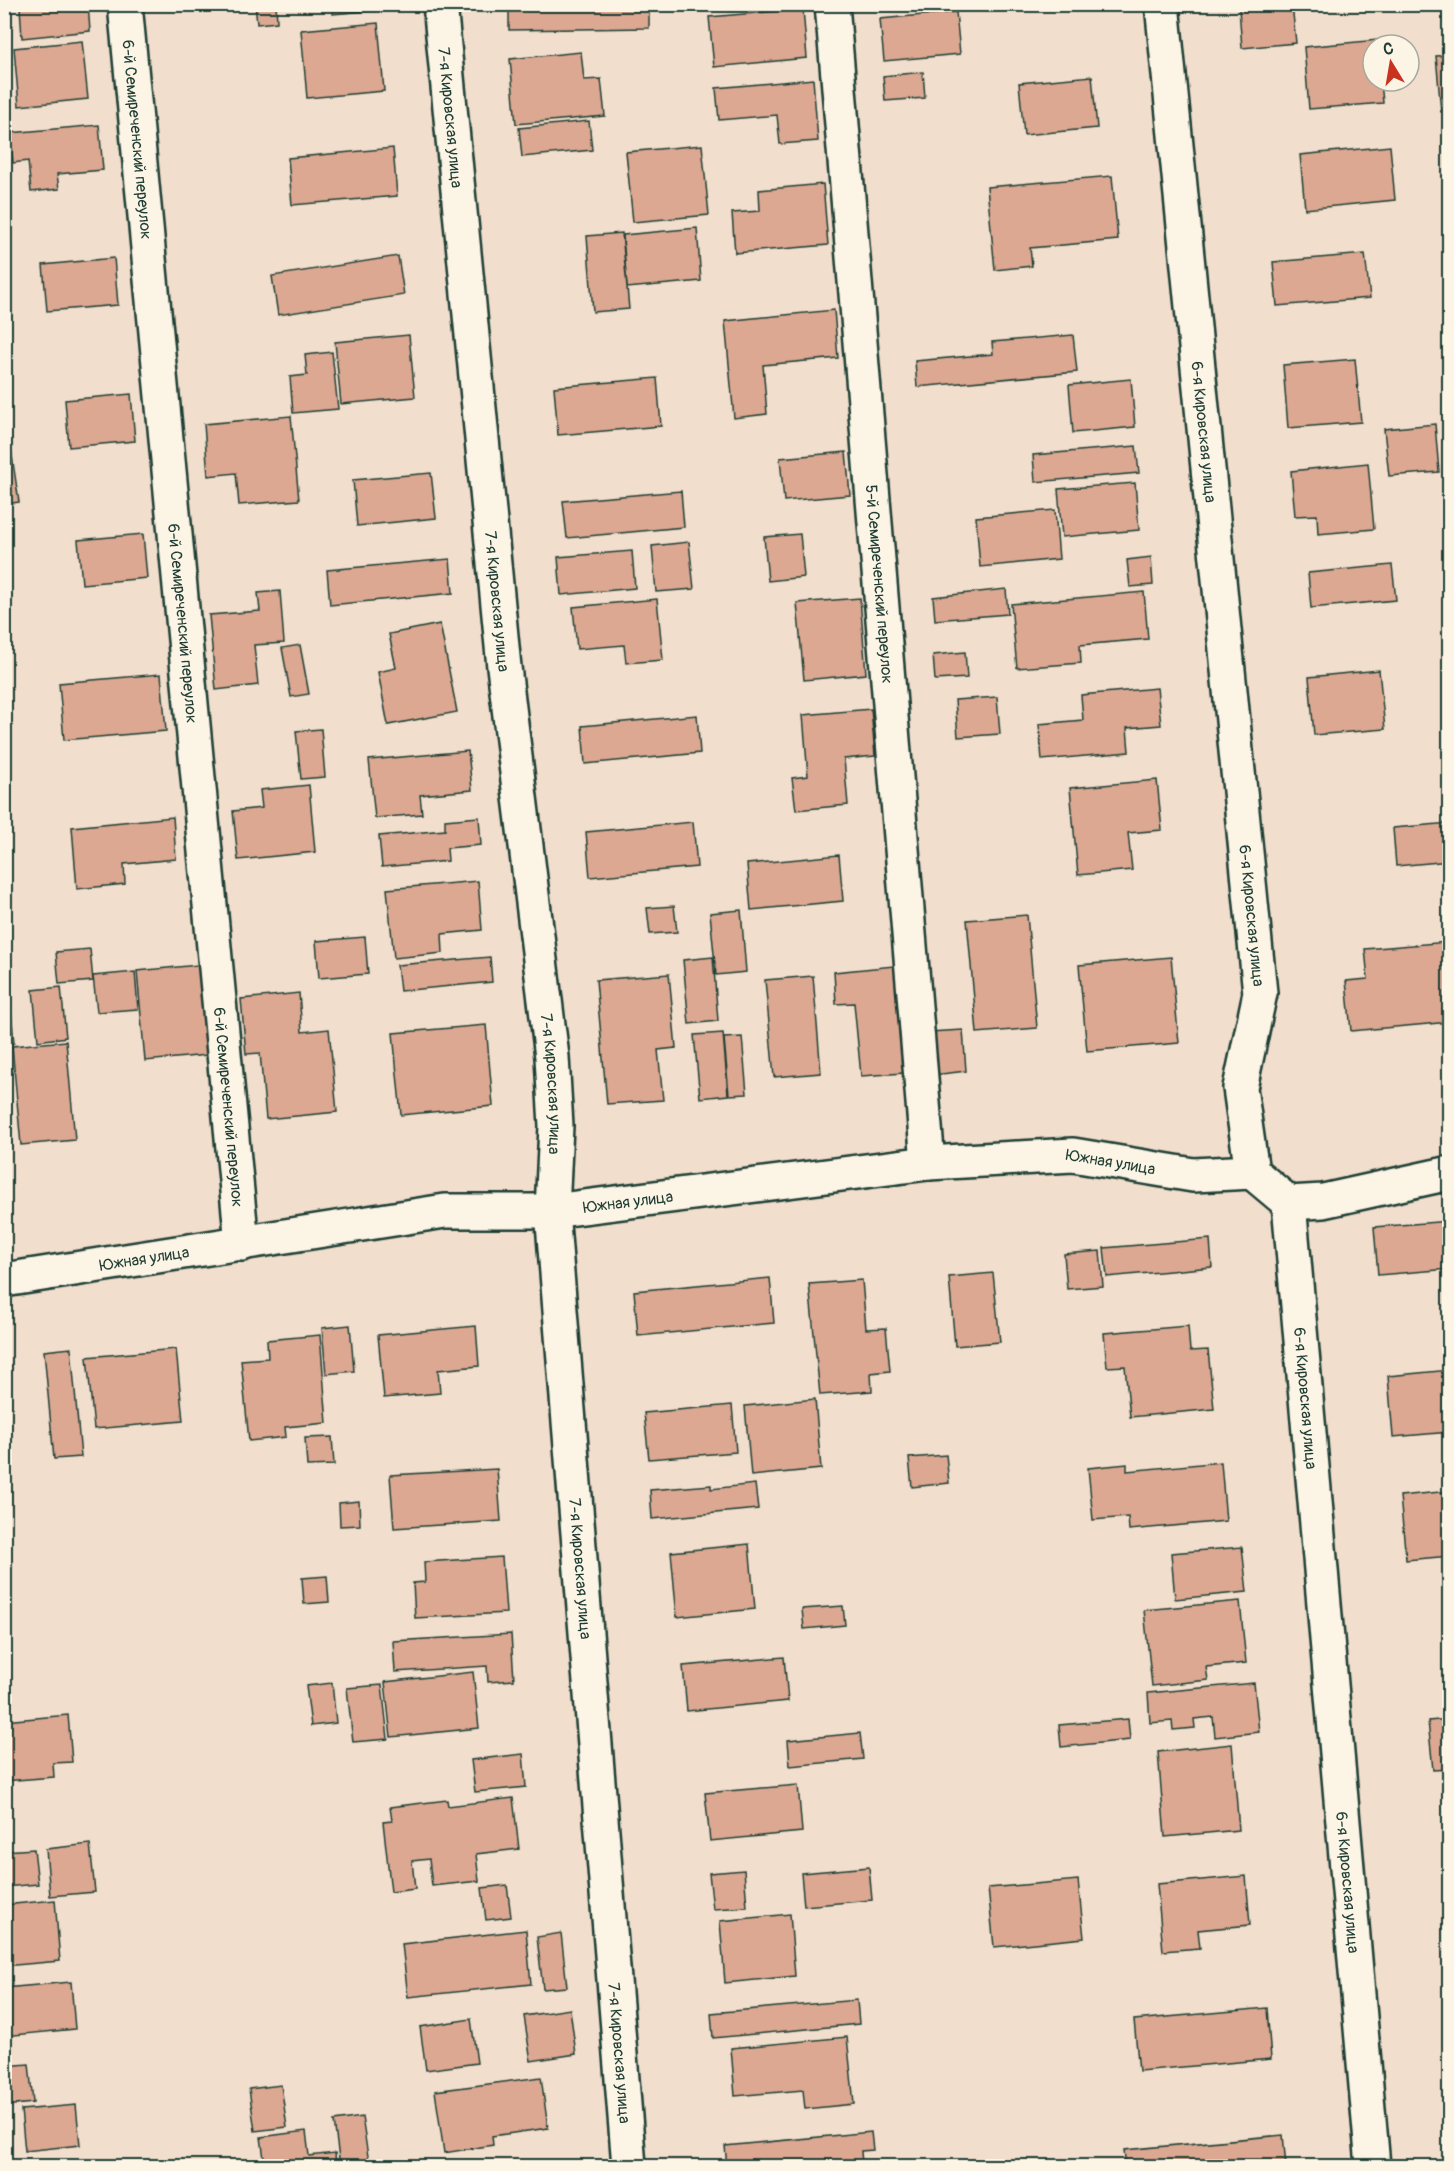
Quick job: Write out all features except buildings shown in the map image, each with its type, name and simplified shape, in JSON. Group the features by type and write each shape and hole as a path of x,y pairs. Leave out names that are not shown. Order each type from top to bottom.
{"street":[{"name":"6-й Семиреченский переулок","path":"125,4 242,1244"},
{"name":"7-я Кировская улица","path":"440,4 504,667 552,1057 556,1126 552,1210 628,2166"},
{"name":"5-й Семиреченский переулок","path":"832,4 928,1163"},
{"name":"6-я Кировская улица","path":"1162,4 1260,993 1240,1088 1252,1172"},
{"name":"Южная улица","path":"4,1280 445,1211 552,1210 928,1163 1073,1155 1193,1174 1252,1172"},
{"path":"1252,1172 1289,1203 1323,1201 1449,1173"},
{"name":"6-я Кировская улица","path":"1289,1203 1373,2166"}]}
